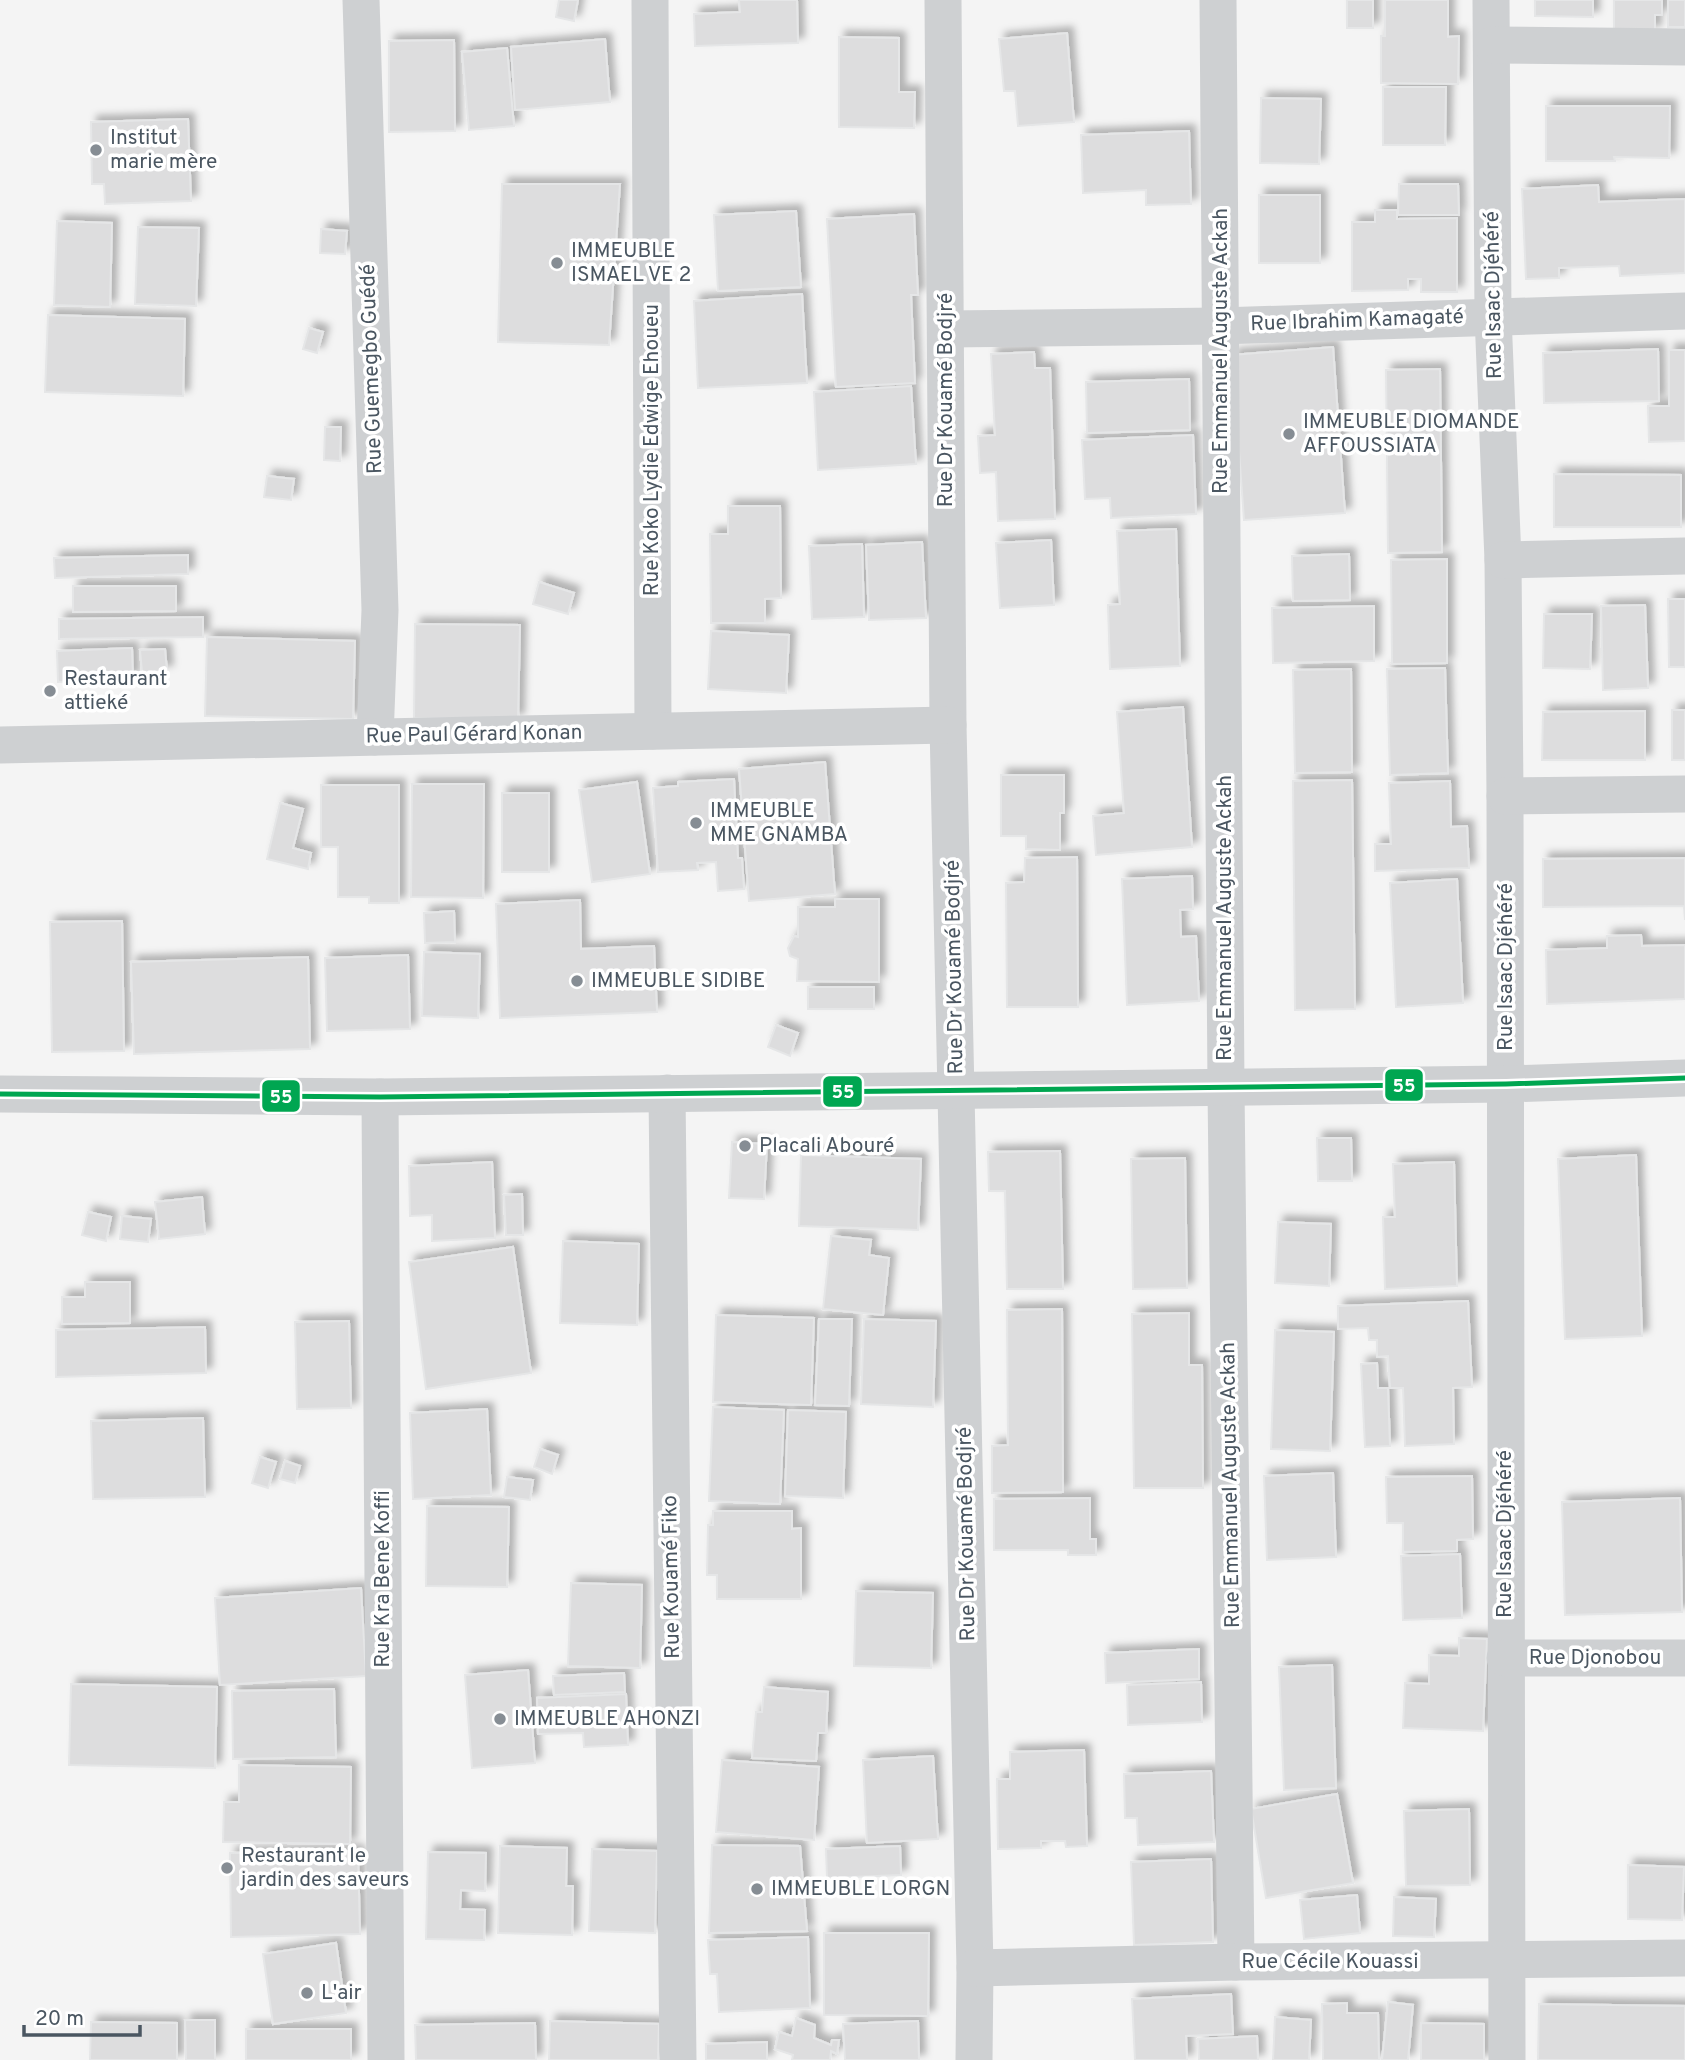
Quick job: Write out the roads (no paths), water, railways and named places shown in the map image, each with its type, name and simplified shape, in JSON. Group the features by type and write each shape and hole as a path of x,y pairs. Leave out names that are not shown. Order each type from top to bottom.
{"street":[{"name":"Rue Guemegbo Guédé","path":"361,0 380,610 375,737"},
{"name":"Rue Koko Lydie Edwige Ehoueu","path":"650,0 653,731"},
{"name":"Rue Dr Kouamé Bodjré","path":"943,0 948,725 958,1090 975,1968 974,2060"},
{"name":"Rue Emmanuel Auguste Ackah","path":"1219,0 1226,1088 1237,1962"},
{"name":"Rue Isaac Djéhéré","path":"1491,0 1493,316 1503,559 1505,796 1507,2060"},
{"path":"1492,44 1685,47"},
{"name":"Rue Ibrahim Kamagaté","path":"946,329 1220,326 1685,311"},
{"path":"1503,559 1685,556"},
{"name":"Rue Paul Gérard Konan","path":"0,745 948,725"},
{"path":"1505,796 1685,794"},
{"path":"0,1094 380,1097 1506,1084 1685,1078"},
{"name":"Rue Kouamé Fiko","path":"667,1093 678,2060"},
{"name":"Rue Kra Bene Koffi","path":"380,1097 386,2060"},
{"name":"Rue Djonobou","path":"1505,1658 1685,1658"},
{"name":"Rue Cécile Kouassi","path":"975,1968 1237,1962 1685,1958"}],"place":[{"name":"Institut marie mère","path":"96,150"},
{"name":"IMMEUBLE ISMAEL VE 2","path":"557,263"},
{"name":"IMMEUBLE DIOMANDE AFFOUSSIATA","path":"1289,434"},
{"name":"Restaurant attieké","path":"50,691"},
{"name":"IMMEUBLE MME GNAMBA","path":"696,823"},
{"name":"IMMEUBLE SIDIBE","path":"577,981"},
{"name":"Placali Abouré","path":"745,1146"},
{"name":"IMMEUBLE AHONZI","path":"500,1719"},
{"name":"Restaurant le jardin des saveurs","path":"227,1868"},
{"name":"IMMEUBLE LORGN","path":"757,1889"},
{"name":"L'air","path":"307,1993"}]}
